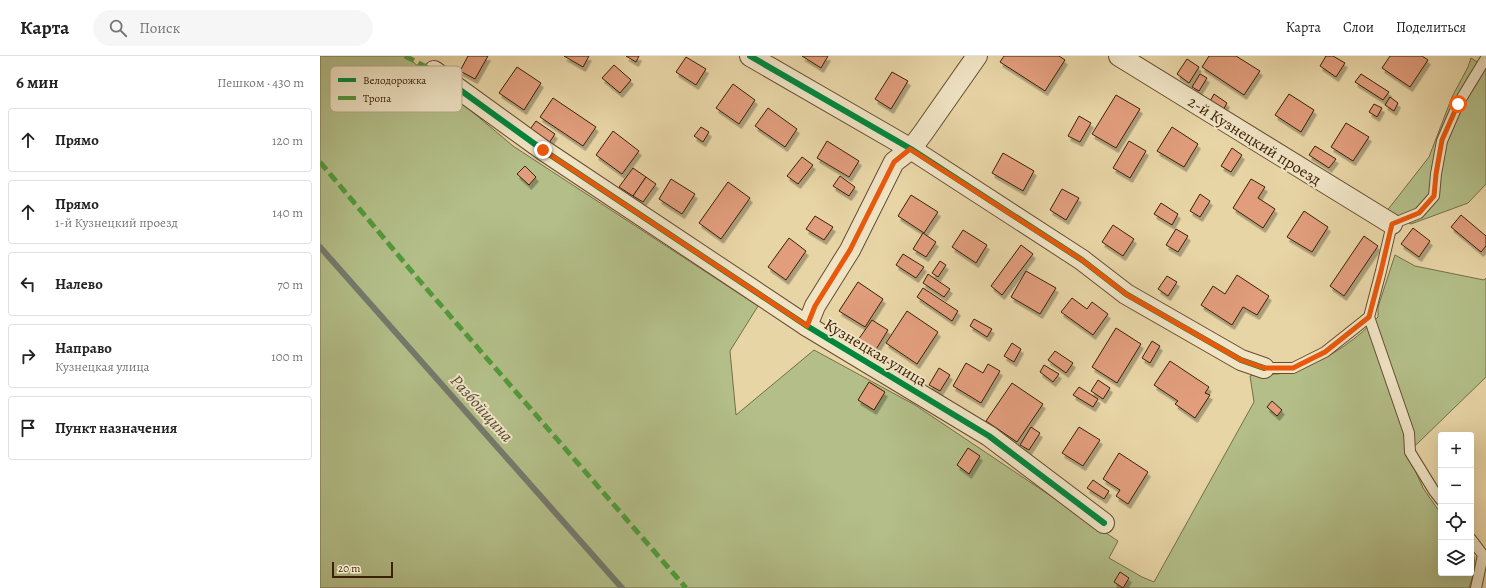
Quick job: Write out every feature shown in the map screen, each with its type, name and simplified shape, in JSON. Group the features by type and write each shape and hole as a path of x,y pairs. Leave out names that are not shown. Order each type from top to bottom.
{"street":[{"path":"750,56 910,149 1082,260 1126,294 1241,360 1264,368"},
{"path":"807,326 815,306 850,250 894,162 910,149 977,56"},
{"name":"2-й Кузнецкий проезд","path":"1118,56 1392,224"},
{"name":"Кузнецкая улица","path":"462,91 543,150 807,326 989,436 1104,523"}],"lane":[{"path":"1438,496 1410,452 1409,433 1369,317 1392,224 1419,213 1434,196 1442,140 1458,104 1486,58"},
{"path":"1264,368 1293,368 1325,352 1369,317"},
{"path":"1472,540 1484,555 1476,588"}],"green space":[{"path":"320,56 406,56 418,66 330,66 330,112 462,112 462,103 513,146 758,306 730,351 736,415 814,350 915,405 1118,541 1109,558 1142,577 1154,582 1254,402 1250,376 1258,374 1279,374 1302,368 1325,358 1362,332 1378,317 1378,307 1395,255 1415,266 1484,280 1486,278 1486,377 1407,452 1423,488 1438,510 1438,576 1473,576 1469,588 320,588"},
{"path":"1483,57 1486,59 1486,184 1468,203 1411,224 1386,212 1429,157 1452,97 1468,67 1471,58 1477,62"}],"building":[{"path":"468,56 488,56 475,79 462,72 462,67"},
{"path":"564,56 589,56 583,67"},
{"path":"626,56 639,56 636,62"},
{"path":"802,56 828,56 821,68"},
{"path":"1004,56 1059,56 1065,60 1045,91 1000,62"},
{"path":"1209,56 1236,56 1260,71 1244,95 1202,67"},
{"path":"1326,56 1333,56 1345,63 1336,77 1320,66"},
{"path":"1390,56 1422,56 1428,60 1410,87 1382,68"},
{"path":"686,57 706,69 696,85 676,72"},
{"path":"1187,59 1199,67 1189,83 1177,74"},
{"path":"614,65 631,80 620,93 602,78"},
{"path":"517,67 541,83 524,110 499,93"},
{"path":"892,72 908,81 891,109 875,99"},
{"path":"1200,74 1207,78 1199,91 1192,87"},
{"path":"1361,74 1389,92 1383,100 1355,82"},
{"path":"733,84 755,100 739,124 716,108"},
{"path":"1214,94 1227,103 1222,112 1209,103"},
{"path":"1289,94 1314,110 1301,132 1275,115"},
{"path":"1116,95 1140,109 1116,148 1092,134"},
{"path":"1390,97 1398,103 1394,111 1385,105"},
{"path":"553,98 596,127 583,146 540,117"},
{"path":"1374,104 1382,108 1377,117 1369,112"},
{"path":"768,108 797,129 785,147 755,126"},
{"path":"1079,116 1091,123 1080,142 1068,136"},
{"path":"536,121 555,134 547,146 528,132"},
{"path":"1346,123 1369,137 1353,161 1331,147"},
{"path":"701,127 709,132 703,142 694,136"},
{"path":"1172,127 1198,144 1184,167 1157,151"},
{"path":"613,131 639,151 622,174 596,155"},
{"path":"827,141 859,161 849,177 817,158"},
{"path":"1129,141 1146,151 1130,178 1113,168"},
{"path":"1315,146 1336,159 1329,168 1309,155"},
{"path":"1232,148 1242,155 1231,172 1221,166"},
{"path":"1003,153 1034,171 1023,191 992,173"},
{"path":"802,157 813,165 798,184 787,176"},
{"path":"525,166 536,177 529,185 517,174"},
{"path":"633,168 646,177 633,196 619,187"},
{"path":"840,176 855,187 849,196 833,186"},
{"path":"646,177 656,184 643,202 633,196"},
{"path":"671,179 695,194 682,214 659,199"},
{"path":"1251,179 1265,187 1258,198 1275,209 1263,228 1233,208"},
{"path":"728,182 750,198 721,239 699,223"},
{"path":"1062,189 1079,198 1066,220 1050,210"},
{"path":"1200,194 1210,201 1200,217 1190,211"},
{"path":"911,195 938,212 924,233 898,216"},
{"path":"1161,203 1178,214 1172,225 1154,214"},
{"path":"1304,211 1328,227 1312,252 1287,237"},
{"path":"1461,215 1486,236 1486,246 1481,252 1451,227"},
{"path":"815,216 833,227 824,240 806,229"},
{"path":"1113,225 1134,239 1123,256 1102,242"},
{"path":"1413,228 1430,241 1419,257 1401,244"},
{"path":"1176,229 1188,236 1178,252 1166,245"},
{"path":"963,230 987,245 976,263 952,247"},
{"path":"923,233 936,242 926,257 913,249"},
{"path":"1364,236 1378,246 1344,296 1330,286"},
{"path":"789,238 806,251 786,280 768,267"},
{"path":"1021,245 1033,254 1002,295 991,286"},
{"path":"903,254 924,267 916,278 896,265"},
{"path":"940,261 946,265 938,277 932,273"},
{"path":"1026,271 1056,288 1040,314 1011,297"},
{"path":"928,274 950,289 944,297 923,283"},
{"path":"1237,275 1269,296 1257,315 1243,307 1232,325 1201,305 1213,286 1225,294"},
{"path":"1167,276 1177,282 1168,296 1158,289"},
{"path":"858,282 883,299 865,327 839,311"},
{"path":"923,288 958,311 952,321 917,297"},
{"path":"1072,298 1087,309 1092,302 1108,314 1093,335 1061,312"},
{"path":"907,311 938,332 917,364 886,343"},
{"path":"974,319 992,329 987,337 970,326"},
{"path":"872,320 888,330 875,351 858,340"},
{"path":"1116,328 1141,344 1117,383 1092,367"},
{"path":"1152,341 1160,346 1150,363 1142,358"},
{"path":"1012,343 1021,349 1014,362 1004,356"},
{"path":"1055,351 1073,363 1066,373 1048,360"},
{"path":"1170,361 1209,387 1205,393 1210,395 1195,418 1175,404 1178,401 1154,385"},
{"path":"966,363 983,373 988,364 1000,371 981,403 953,386"},
{"path":"1044,365 1059,374 1053,382 1040,372"},
{"path":"939,368 950,375 940,391 929,385"},
{"path":"1098,380 1110,388 1103,399 1091,391"},
{"path":"869,382 885,392 874,410 858,400"},
{"path":"1012,383 1043,404 1017,442 986,421"},
{"path":"1079,387 1098,399 1093,407 1073,395"},
{"path":"1272,401 1282,410 1277,416 1267,407"},
{"path":"1031,427 1040,433 1029,450 1020,445"},
{"path":"1079,427 1100,440 1083,466 1062,453"},
{"path":"968,448 980,456 969,474 957,465"},
{"path":"1119,453 1148,472 1128,504 1116,496 1120,490 1103,479"},
{"path":"1093,480 1109,491 1104,499 1087,488"},
{"path":"1120,572 1129,578 1123,588 1114,582"}],"waterway":[{"name":"Разбойщина","path":"320,247 622,588"}],"marked path":[{"path":"405,56 424,66"},
{"path":"320,162 419,280 686,588"}],"cycle path":[{"path":"750,56 911,149 1082,260 1126,294 1241,360 1264,368"},
{"path":"462,91 543,150 807,326 989,436 1104,523"}],"route":[{"path":"543,150 807,326 815,306 850,250 894,162 910,149 1082,260 1126,294 1199,336 1241,360 1264,368 1293,368 1325,352 1369,317 1392,224 1419,213 1434,196 1442,140 1458,104"}]}
